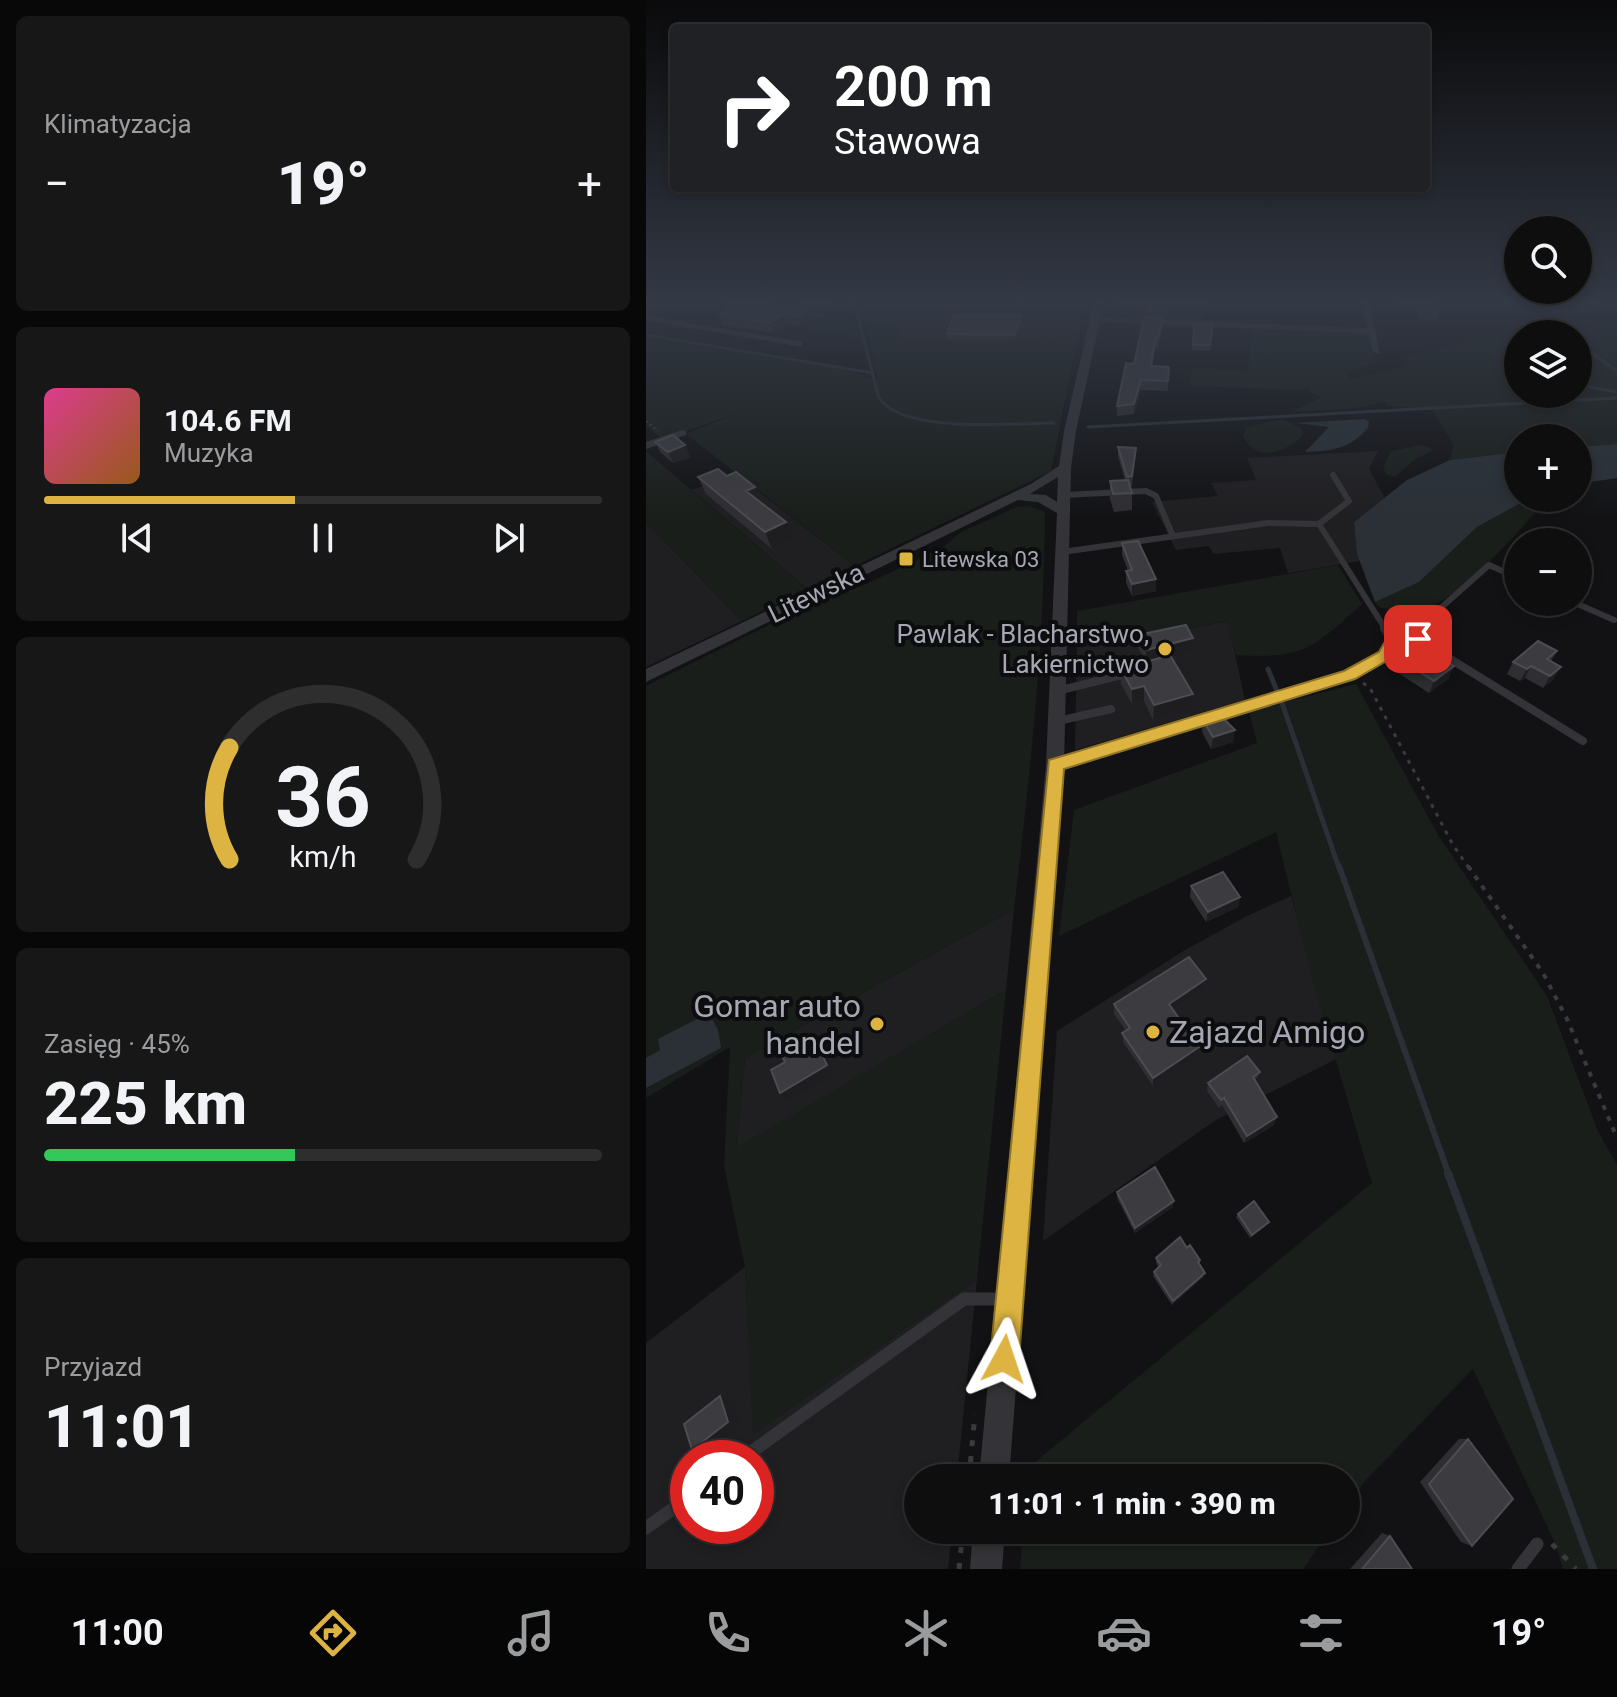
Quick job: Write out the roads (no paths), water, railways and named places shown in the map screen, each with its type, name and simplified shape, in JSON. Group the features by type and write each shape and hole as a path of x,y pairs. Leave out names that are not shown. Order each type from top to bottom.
{"street":[{"path":"995,1464 1055,765 1064,490 1070,431 1083,374"},
{"path":"646,446 682,433"},
{"path":"1026,494 1041,498 1064,490"},
{"path":"1026,494 1064,490"},
{"path":"1026,494 1064,490"},
{"name":"Litewska","path":"646,676 1026,494"},
{"path":"986,1569 988,1544"}],"lane":[{"path":"1061,552 1268,523 1319,524 1349,501 1333,475"},
{"path":"1064,490 1146,491 1156,496 1173,536"},
{"path":"1055,765 1349,675 1385,656 1391,639 1319,524"},
{"path":"1390,647 1409,637 1489,565 1504,572"},
{"path":"1592,610 1614,620"},
{"path":"1409,637 1418,639 1583,741"},
{"path":"1057,691 1143,670"},
{"path":"1056,721 1111,709"},
{"path":"768,1440 964,1299 1009,1299"},
{"path":"646,1528 670,1511"},
{"path":"1518,1569 1537,1544"}],"waterway":[{"path":"873,374 878,395 889,408 908,416 958,424 1054,423"},
{"path":"1592,388 1617,392"},
{"path":"1088,427 1617,398"},
{"path":"1268,669 1277,691"},
{"path":"1281,700 1339,868"},
{"path":"1339,866 1449,1175"},
{"path":"1448,1173 1593,1569"}],"place":[{"name":"Litewska 03","path":"906,559"},
{"name":"Pawlak - Blacharstwo, Lakiernictwo","path":"1165,649"},
{"name":"Gomar auto handel","path":"877,1024"},
{"name":"Zajazd Amigo","path":"1153,1032"}]}
